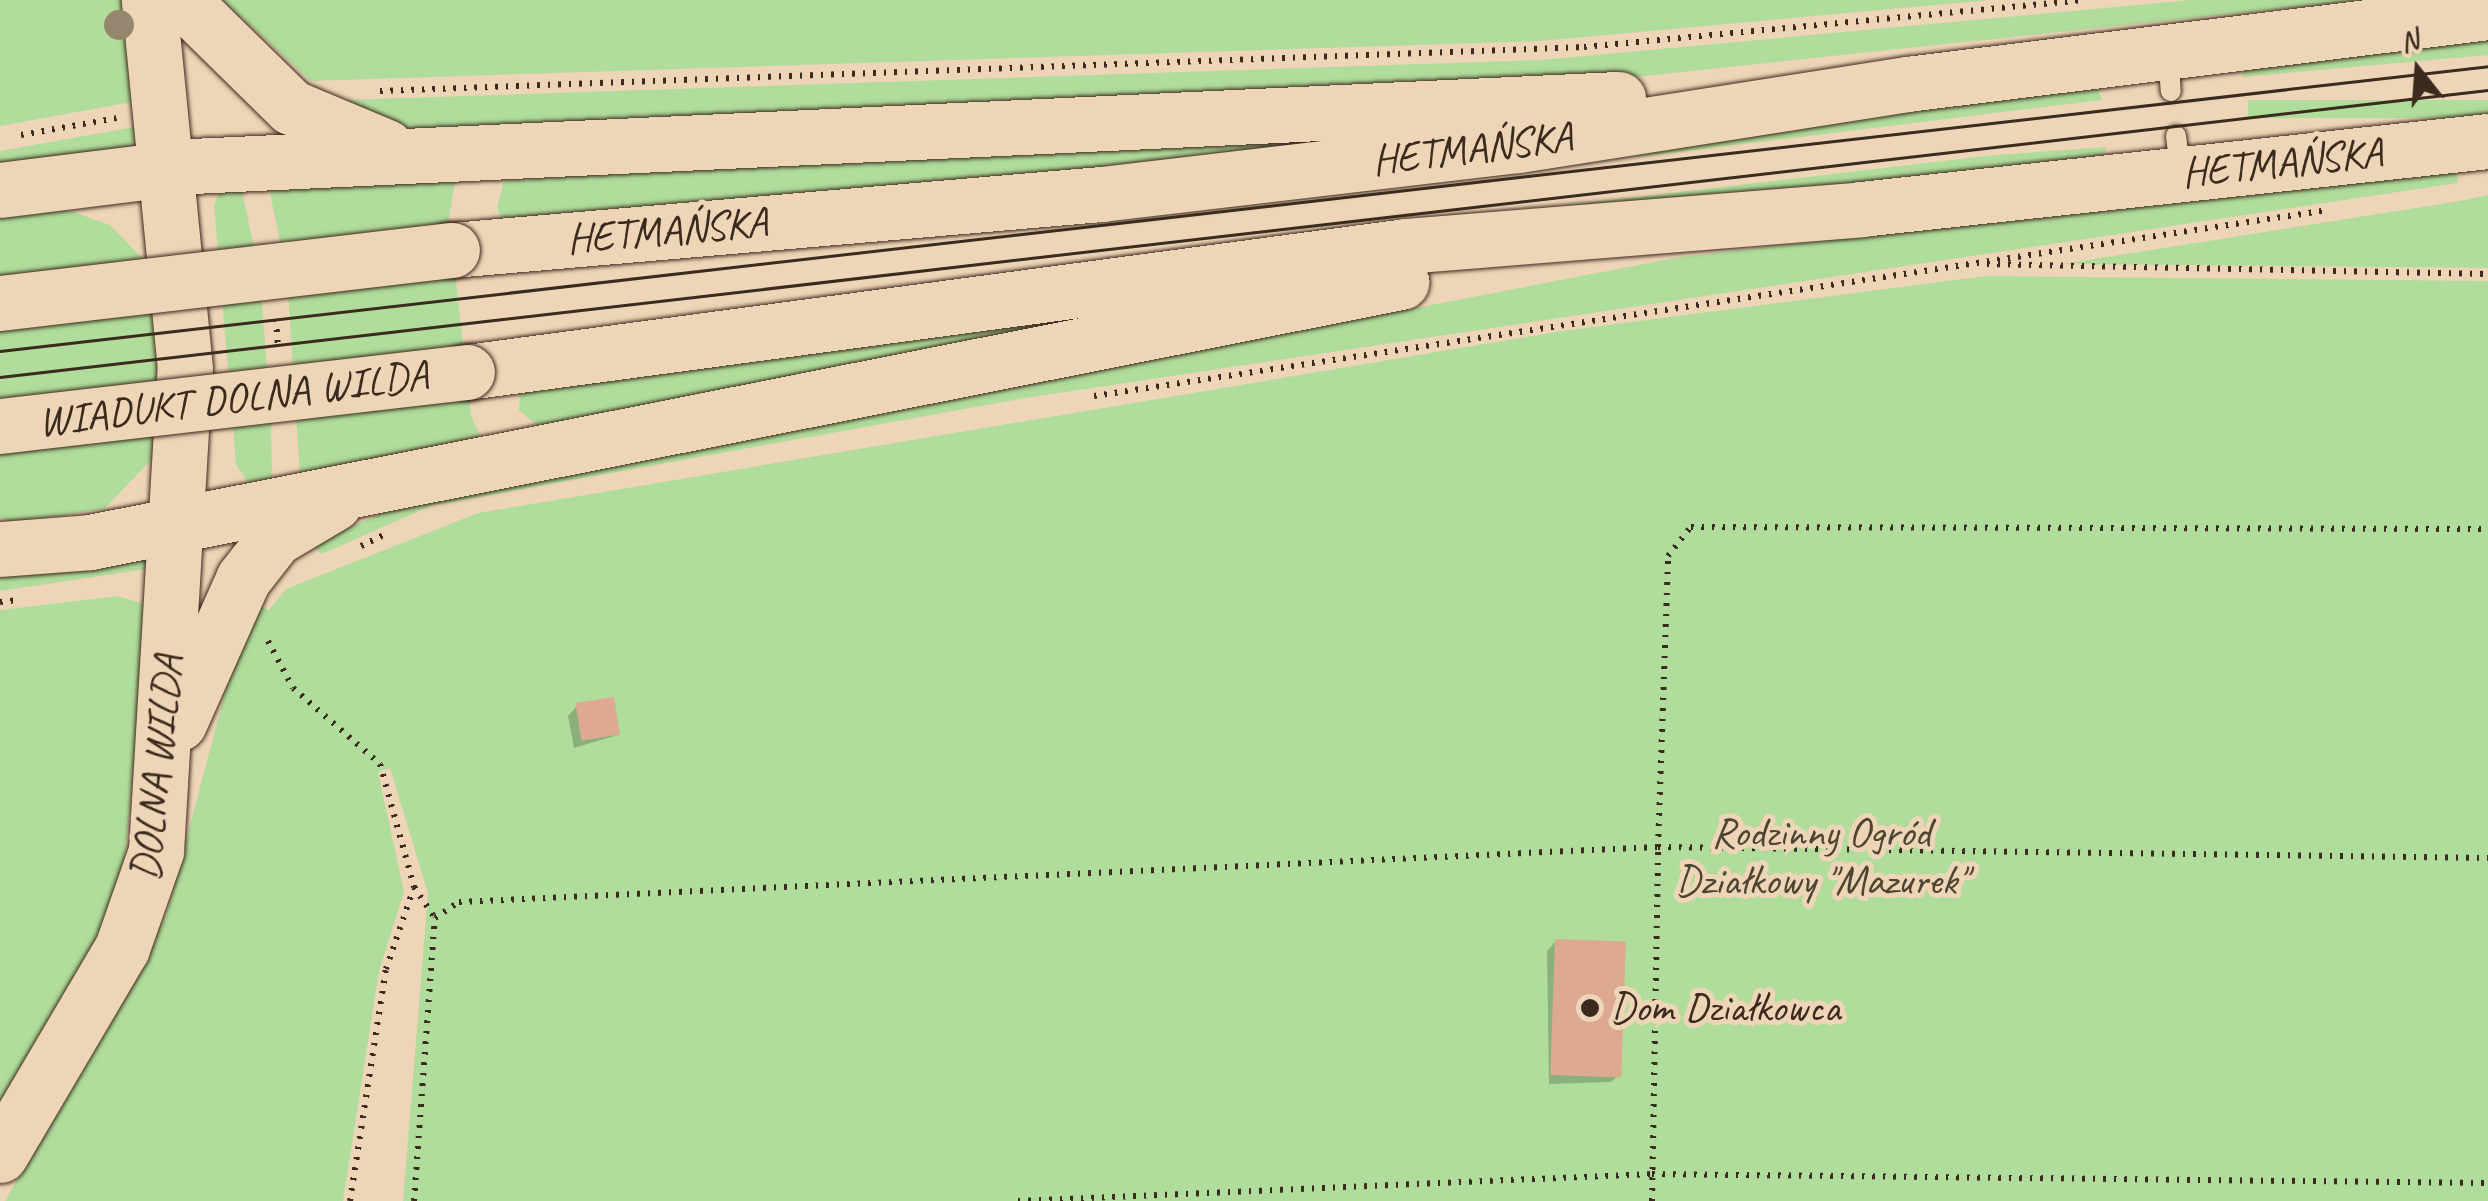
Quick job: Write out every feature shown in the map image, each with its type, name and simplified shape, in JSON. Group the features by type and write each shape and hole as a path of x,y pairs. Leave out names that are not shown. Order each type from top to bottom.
{"main road":[{"path":"148,0 167,168"},
{"path":"182,0 291,107 374,144 434,154"},
{"name":"HETMAŃSKA","path":"0,303 452,250 1100,194 1518,145 1831,95 2170,70 2488,12"},
{"path":"0,190 167,168 434,154 1831,95"},
{"name":"HETMAŃSKA","path":"466,372 1139,277 1743,217 2178,155 2488,141"},
{"name":"DOLNA WILDA","path":"0,1155 138,916 156,851 179,523 185,369 167,168"},
{"path":"0,548 179,523 397,504 1365,286 1549,263 1743,217"},
{"name":"WIADUKT DOLNA WILDA","path":"0,426 466,372"},
{"path":"162,763 221,620 258,558 316,511 397,504"}],"path":[{"path":"360,91 1584,47 2085,0"},
{"path":"0,139 139,114"},
{"path":"1079,398 2334,210"},
{"path":"1976,263 2064,272 2488,274"},
{"path":"276,312 280,366"},
{"path":"353,549 397,504"},
{"path":"1652,1201 1668,556 1691,527 2488,530"},
{"path":"267,628 272,658 293,688 380,764 414,887 436,918 414,1201"},
{"path":"436,918 470,898 1658,848 2488,858"},
{"path":"350,1201 386,969 414,887"},
{"path":"1018,1201 1652,1174 2488,1183"}],"green space":[{"path":"0,0 126,0 138,101 0,126"},
{"path":"223,0 1991,0 1540,41 311,81"},
{"path":"2191,0 2363,0 1540,87 405,131 313,101 1541,60"},
{"path":"2488,34 2488,55 2242,77 2245,68"},
{"path":"2097,86 2102,100 1637,157 1634,148"},
{"path":"2248,100 2488,100 2488,118 2248,118"},
{"path":"140,126 131,148 0,165 0,151"},
{"path":"1325,137 1328,146 502,223 497,208 504,180"},
{"path":"2107,147 2100,160 1314,235 1994,155"},
{"path":"2456,170 2458,183 1019,399 430,506 322,554 310,544 412,501 1680,257"},
{"path":"456,175 449,218 471,415 483,443 300,478 287,275 268,184"},
{"path":"241,186 260,276 271,420 272,483 249,485 236,464 214,205 220,191"},
{"path":"2488,195 2488,268 2063,264 2460,201"},
{"path":"59,207 110,225 143,259 162,344 157,454 104,509 16,522 0,518 0,213"},
{"name":"Rodzinny Ogród Działkowy \"Mazurek\"","path":"1986,276 2488,281 2488,1201 403,1201 428,893 390,768 378,772 404,892 379,971 343,1201 5,1201 166,916 249,602 269,610 286,589 478,513 1562,331"},
{"path":"1336,277 537,426 519,410 520,389"},
{"path":"154,550 153,568 0,591 0,569"},
{"path":"118,596 150,606 120,903 0,1103 0,610"}],"building":[{"path":"614,697 620,735 581,741 575,703"},
{"name":"Dom Działkowca","path":"1555,939 1626,941 1621,1077 1550,1075"}],"tram line":[{"path":"0,351 2488,66"},
{"path":"0,377 2488,90"}],"place":[{"name":"Dom Działkowca","path":"1590,1008"}]}
